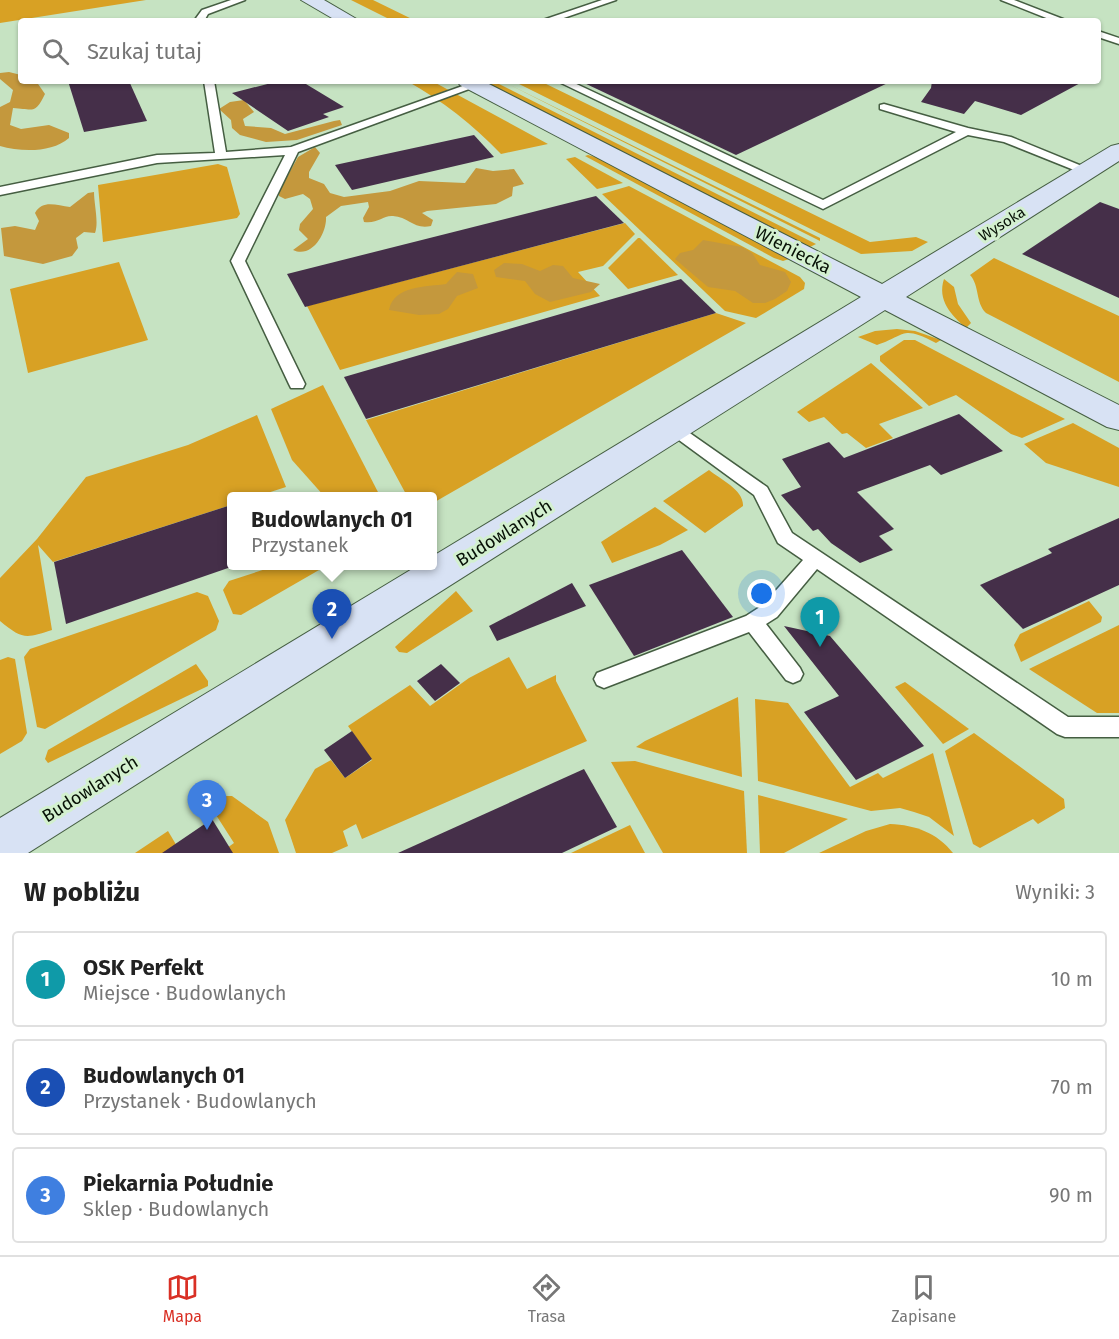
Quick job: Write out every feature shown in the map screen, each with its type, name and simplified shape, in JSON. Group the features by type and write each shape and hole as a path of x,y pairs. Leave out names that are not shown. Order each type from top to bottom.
{"street":[{"path":"310,0 345,18"},
{"name":"Wieniecka","path":"473,84 1119,419"},
{"name":"Wysoka","path":"884,298 1119,151"},
{"name":"Budowlanych","path":"0,844 884,298"}],"lane":[{"path":"201,18 205,12 240,0"},
{"path":"554,18 611,0"},
{"path":"1006,0 1055,18"},
{"path":"1101,35 1119,41"},
{"path":"209,84 221,155"},
{"path":"0,191 157,159 275,153 293,150 468,84"},
{"path":"568,84 823,205 966,131"},
{"path":"884,107 966,131 1006,139 1088,171"},
{"path":"293,150 238,261 297,384"},
{"path":"674,428 761,491 785,538 1065,727 1119,727"},
{"path":"604,680 753,622 770,610 815,559"},
{"path":"753,622 793,674"}],"shaded area":[{"path":"0,0 146,0 32,18 18,18 18,20 0,23"},
{"path":"351,0 373,0 410,18 387,18"},
{"path":"0,73 18,74 18,84 38,84 45,94 36,108 29,110 13,108 10,125 21,129 49,125 69,133 69,138 45,149 17,149 0,146 0,107 10,102 13,90 0,79"},
{"path":"412,84 438,84 548,144 501,154 457,114"},
{"path":"488,84 499,84 816,244 808,248"},
{"path":"508,84 820,238 820,241"},
{"path":"519,84 546,84 870,242 916,237 928,242 912,251 861,254"},
{"path":"244,100 254,112 243,119 245,126 271,128 285,134 340,120 342,125 297,140 266,142 240,135 232,128 231,120 219,109 230,102"},
{"path":"315,147 320,153 309,172 309,178 324,184 330,193 344,197 390,191 419,181 465,183 476,168 493,171 514,169 524,184 513,187 512,196 496,204 422,213 433,220 431,226 425,227 393,216 373,222 364,222 363,218 369,207 368,202 341,206 326,217 324,230 317,243 312,248 300,252 293,250 308,239 299,230 300,224 313,209 310,199 303,194 285,199 279,196 279,191 298,157"},
{"path":"585,156 599,158 789,259 783,261 774,258"},
{"path":"575,157 623,183 597,189 566,159"},
{"path":"218,164 227,167 240,214 237,218 103,242 98,185"},
{"path":"629,186 800,277 805,283 804,289 756,318 725,311 602,194"},
{"path":"94,192 95,233 84,232 76,238 78,248 72,256 43,264 4,256 1,228 15,226 35,230 39,221 35,213 42,206 51,204 70,207 88,193"},
{"path":"625,223 635,234 603,266 578,272 600,296 340,370 307,306"},
{"path":"638,238 678,275 628,289 608,268"},
{"path":"703,240 742,247 752,253 760,265 785,272 791,282 787,291 765,303 753,303 735,291 708,287 675,259 680,253 693,250"},
{"path":"994,258 1119,316 1119,382 986,313 980,304 970,275"},
{"path":"119,262 148,340 28,373 10,289"},
{"path":"504,263 522,264 540,271 553,265 563,266 573,278 600,284 591,292 550,302 535,294 525,281 496,277 494,270"},
{"path":"457,272 473,274 478,288 457,296 448,309 439,314 419,315 389,310 397,296 404,292 446,284"},
{"path":"944,279 954,287 958,304 971,323 966,328 955,318 944,300 942,287"},
{"path":"716,313 746,323 437,501 437,492 405,492 366,420"},
{"path":"897,329 915,331 941,340 936,343 910,333 877,345 858,337 875,331"},
{"path":"904,340 915,340 1065,419 1022,438 1011,434 956,395 929,406 880,361 880,356"},
{"path":"871,363 923,408 879,424 893,438 866,448 847,433 842,434 824,417 809,422 797,412"},
{"path":"323,385 378,492 320,492 292,460 271,409"},
{"path":"257,415 286,487 270,492 227,492 227,506 53,562 38,545 52,630 24,636 0,621 0,578 37,539 86,477 188,445"},
{"path":"1073,423 1119,448 1119,487 1046,463 1024,444"},
{"path":"709,470 736,490 743,506 705,533 663,501"},
{"path":"655,507 688,530 660,545 612,563 601,542"},
{"path":"263,570 319,570 241,615 233,614 223,590 229,581"},
{"path":"456,591 473,611 407,653 399,652 395,647"},
{"path":"197,592 208,596 219,621 216,630 45,729 37,727 24,657 30,649"},
{"path":"1089,601 1102,617 1101,622 1021,662 1014,645 1020,634"},
{"path":"1119,625 1119,713 1097,713 1029,669"},
{"path":"8,657 15,659 27,733 22,741 0,754 0,660"},
{"path":"509,657 527,689 556,675 556,681 587,741 362,839 356,824 343,831 348,846 332,853 296,853 285,820 315,769 331,760 345,778 372,760 348,726 410,685 430,706 469,678"},
{"path":"196,664 208,681 208,686 48,763 45,759 48,750"},
{"path":"905,682 969,729 943,744 895,687"},
{"path":"738,697 742,777 636,747 645,741"},
{"path":"755,699 788,703 850,787 878,773 883,778 933,753 954,836 929,817 900,808 871,811 758,781"},
{"path":"974,733 1064,799 1065,808 1038,824 1033,819 980,848 973,844 945,751"},
{"path":"635,761 744,791 747,853 663,853 611,762"},
{"path":"758,795 848,819 784,853 760,853"},
{"path":"222,796 232,796 268,822 279,853 220,853 234,843 209,804"},
{"path":"890,824 925,831 940,840 953,853 819,853 866,831"},
{"path":"630,825 645,853 571,853"},
{"path":"168,831 181,853 135,853"}],"building":[{"path":"69,84 130,84 147,121 84,132"},
{"path":"267,84 306,84 344,107 323,114 329,117 288,131 232,93"},
{"path":"586,84 886,84 736,155"},
{"path":"932,84 1078,84 1021,115 975,101 964,114 921,102"},
{"path":"474,135 494,157 352,190 335,165"},
{"path":"596,196 624,223 305,307 287,274"},
{"path":"1100,202 1119,209 1119,298 1022,254"},
{"path":"681,279 716,313 366,419 344,377"},
{"path":"959,414 1003,451 941,475 930,465 857,492 894,529 879,536 893,550 860,563 831,543 818,529 813,531 781,495 801,487 782,459 829,442 844,458"},
{"path":"227,506 227,568 66,624 54,562"},
{"path":"1119,518 1119,585 1023,629 980,585 1052,553 1048,549"},
{"path":"682,550 733,617 634,656 589,585"},
{"path":"572,583 586,606 497,641 489,626"},
{"path":"784,626 830,636 924,746 856,780 804,712 839,696"},
{"path":"441,664 460,683 435,701 417,681"},
{"path":"352,731 372,759 345,778 324,750"},
{"path":"584,769 617,827 562,853 398,853"},
{"path":"212,819 233,853 162,853"}],"place":[{"name":"Budowlanych 01","path":"332,639"},
{"name":"OSK Perfekt","path":"820,647"},
{"name":"Piekarnia Południe","path":"207,830"}]}
